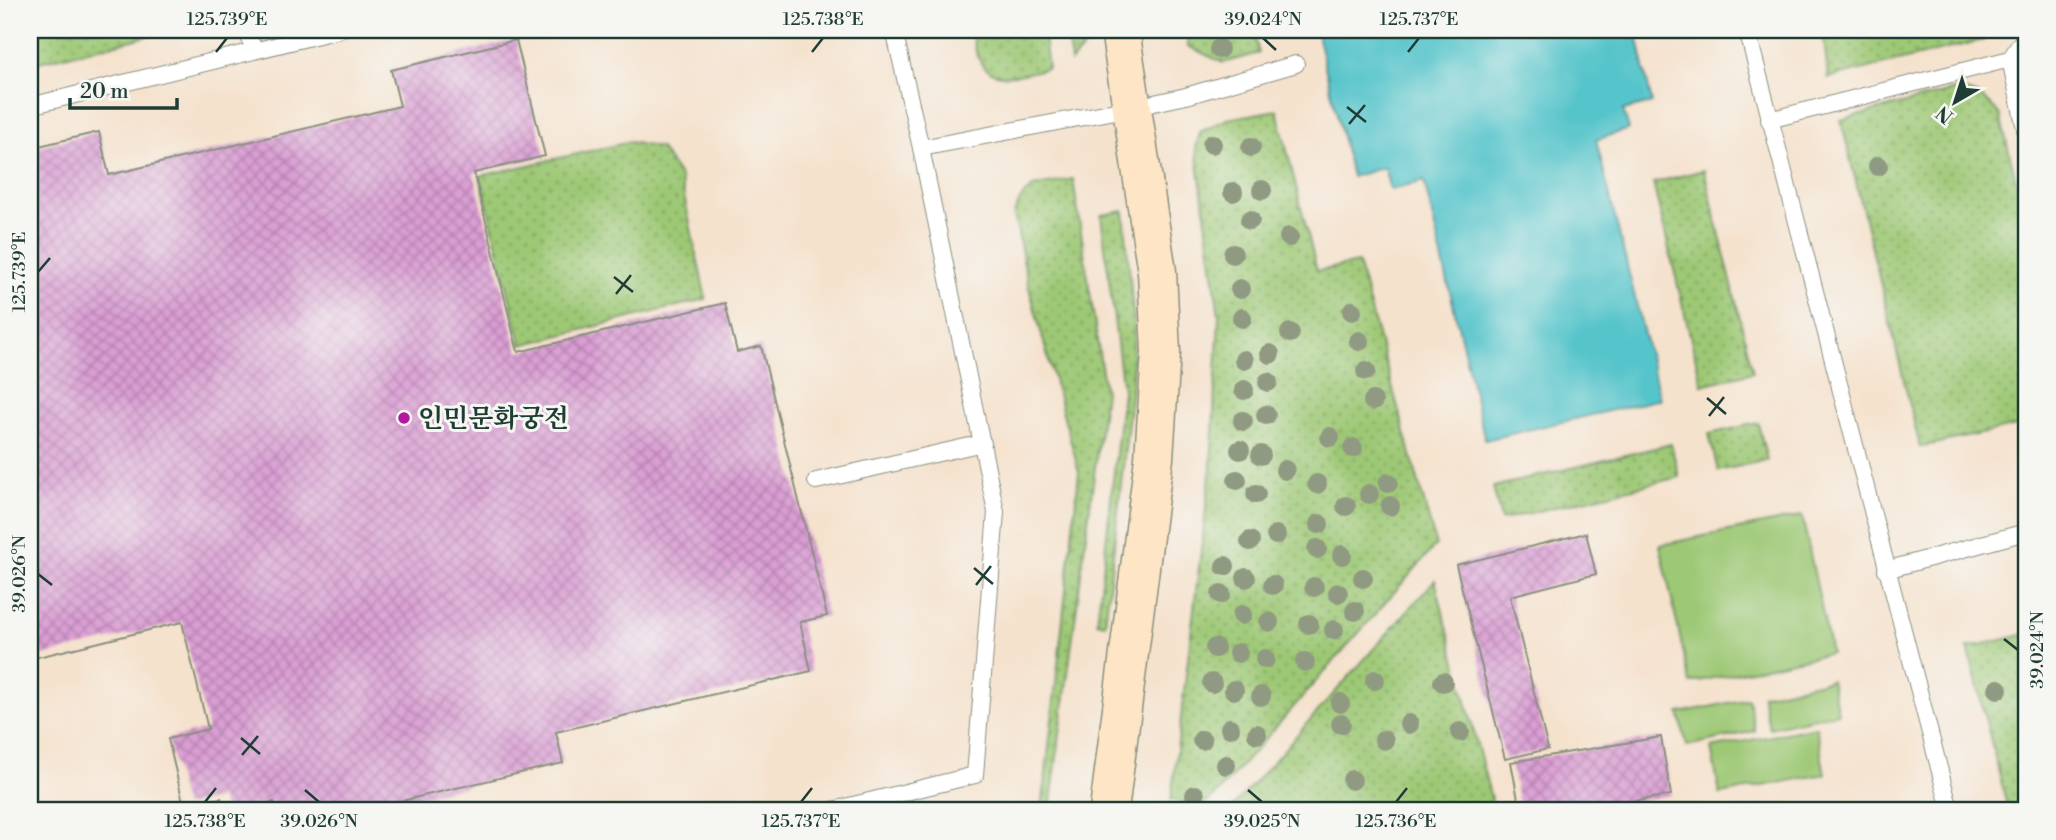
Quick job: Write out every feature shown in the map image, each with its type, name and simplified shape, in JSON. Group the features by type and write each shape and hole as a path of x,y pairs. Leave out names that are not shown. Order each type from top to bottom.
{"street":[{"path":"1109,810 1154,458 1161,352 1157,272 1120,30"}],"lane":[{"path":"247,30 253,49"},
{"path":"30,106 339,30"},
{"path":"833,810 975,775 996,512 894,30"},
{"path":"1747,30 1950,810"},
{"path":"1769,120 2010,59 2026,35"},
{"path":"2010,59 2026,133"},
{"path":"921,148 1186,96 1296,64"},
{"path":"816,481 983,443"},
{"path":"1886,570 2026,532"}],"green space":[{"path":"30,30 154,30 147,36 133,40 30,64"},
{"path":"971,30 1043,30 1048,68 1009,76 991,72 978,57"},
{"path":"1066,30 1089,31 1086,45 1071,62"},
{"path":"1186,30 1253,30 1259,53 1223,63 1188,46"},
{"path":"1823,30 1985,30 1984,40 1828,78"},
{"path":"1958,89 1982,98 2000,115 2026,221 2026,424 1920,447 1841,120"},
{"path":"1277,110 1317,271 1358,263 1436,545 1215,796 1201,806 1171,800 1211,467 1219,316 1196,148 1200,132 1227,119"},
{"path":"629,142 660,148 680,177 706,299 521,345 480,176"},
{"path":"1704,170 1753,372 1702,385 1653,183"},
{"path":"1073,179 1105,392 1050,810 1042,810 1079,472 1028,284 1014,214 1021,198 1033,187"},
{"path":"1124,211 1134,323 1132,388 1105,624 1097,622 1123,391 1101,215"},
{"path":"1758,423 1767,460 1718,471 1709,434"},
{"path":"1671,444 1679,477 1501,520 1493,487"},
{"path":"1802,516 1831,653 1690,683 1660,545"},
{"path":"1435,580 1494,810 1230,810"},
{"path":"2026,634 2026,810 2008,810 1968,648"},
{"path":"1831,680 1838,713 1769,728 1762,695"},
{"path":"1748,699 1755,731 1687,746 1679,713"},
{"path":"1816,727 1825,774 1720,794 1711,748"}],"water":[{"path":"1316,30 1636,30 1652,103 1623,110 1629,129 1596,140 1660,399 1485,440 1424,181 1390,190 1384,167 1352,177"}],"building":[{"name":"인민문화궁전","path":"516,40 545,156 474,173 518,352 725,303 737,352 761,346 827,616 800,622 811,671 556,732 563,763 363,810 276,810 274,802 240,810 224,810 221,798 184,806 168,739 208,729 182,622 30,659 30,148 99,132 109,175 400,106 391,70"},
{"path":"1586,533 1596,574 1510,596 1548,749 1505,759 1456,565"},
{"path":"1661,737 1671,795 1580,810 1520,810 1511,762"}],"place":[{"name":"인민문화궁전","path":"404,418"}]}
